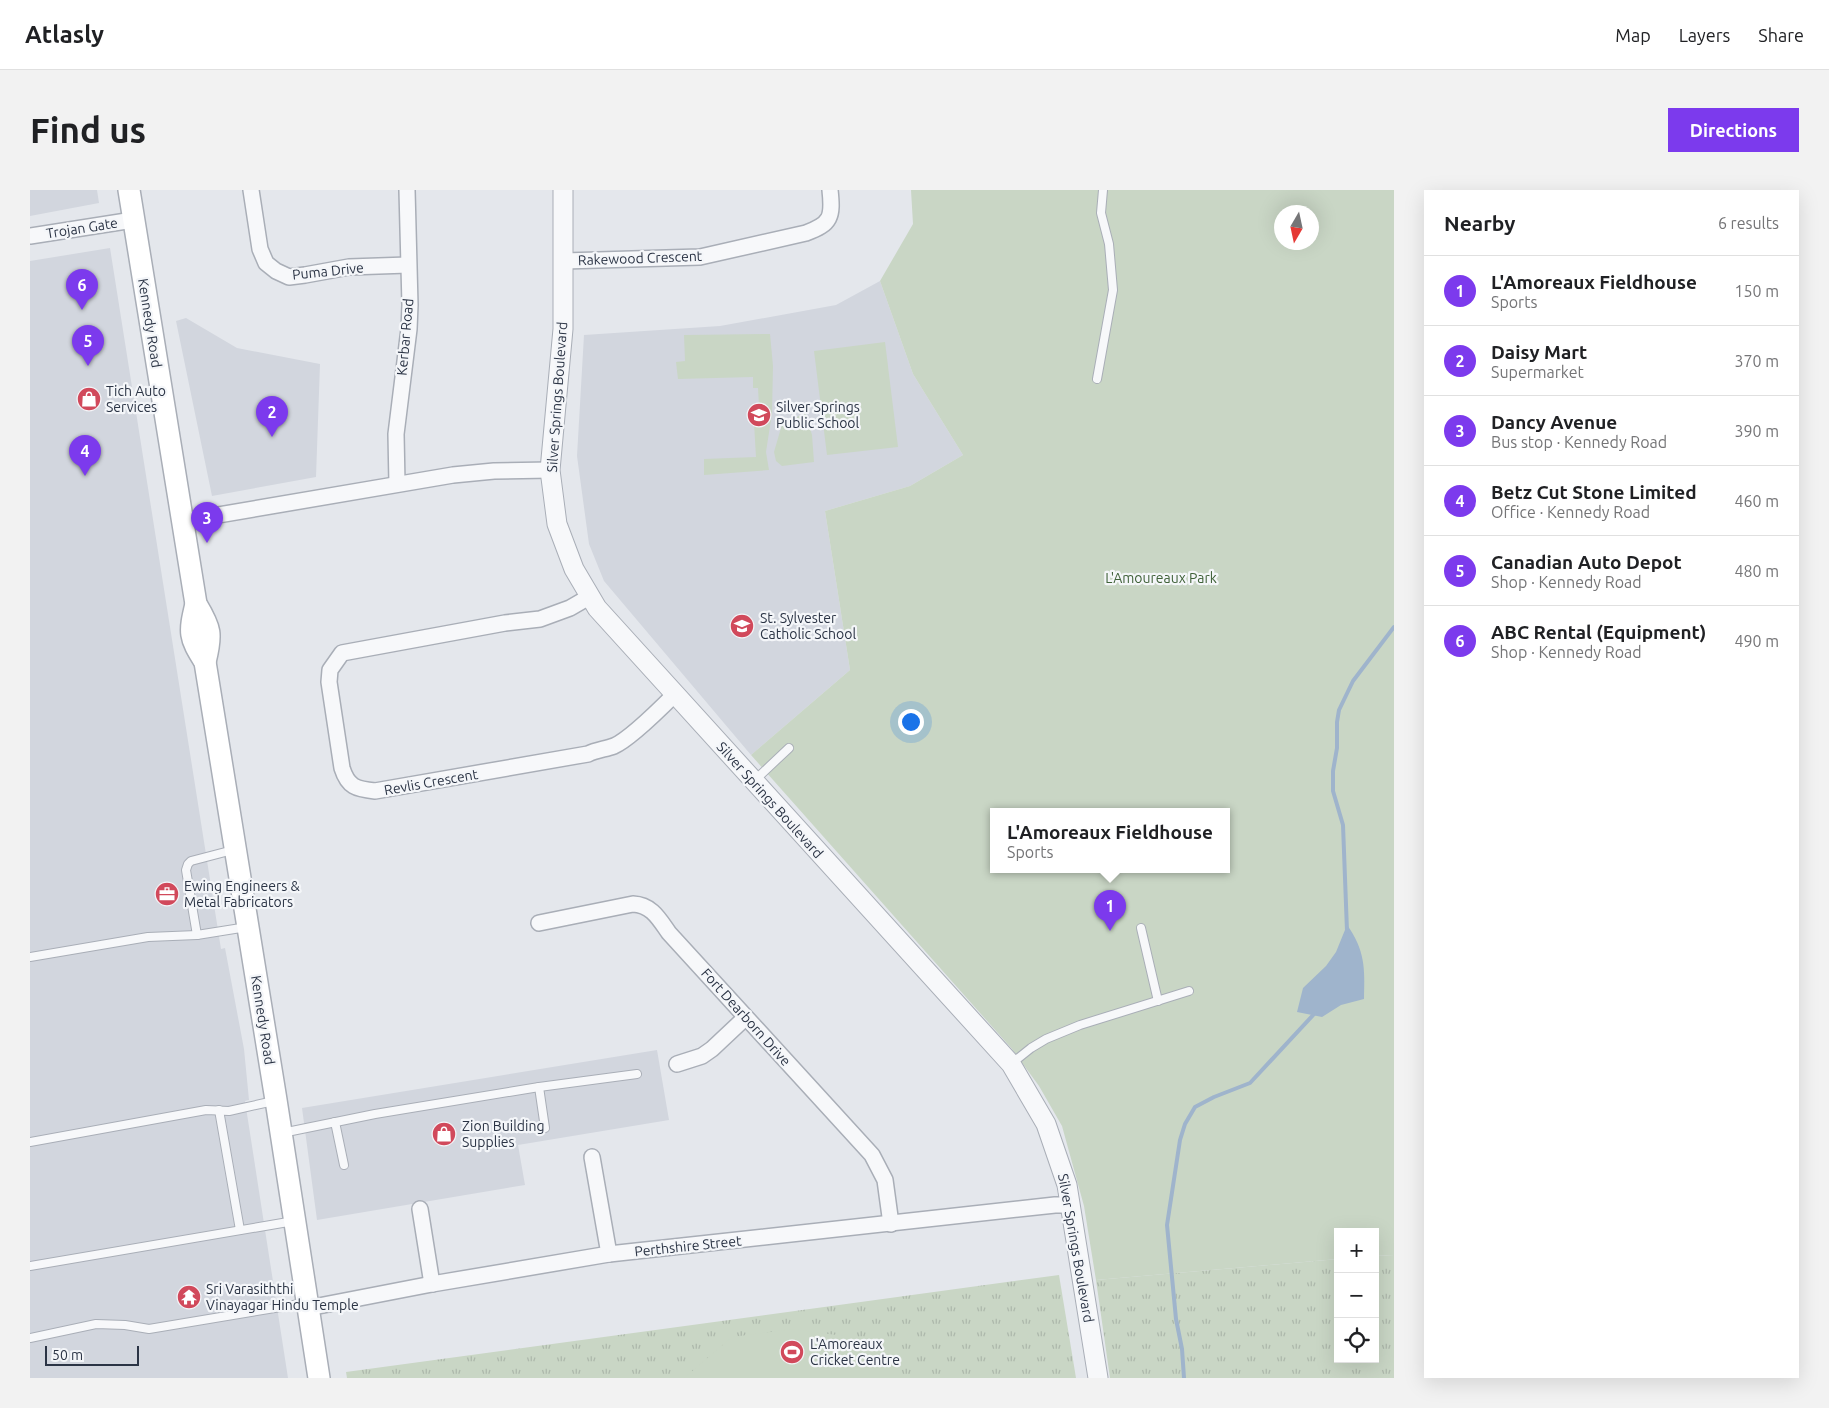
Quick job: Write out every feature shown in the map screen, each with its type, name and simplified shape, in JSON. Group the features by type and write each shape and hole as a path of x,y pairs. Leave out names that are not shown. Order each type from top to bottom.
{"main road":[{"name":"Kennedy Road","path":"129,190 196,604 208,625 210,641 205,662 319,1378"}],"street":[{"name":"Puma Drive","path":"251,190 260,249 266,263 276,271 289,276 305,276 349,267 408,265"},
{"name":"Kerbar Road","path":"397,484 396,434 409,321 407,190"},
{"name":"Silver Springs Boulevard","path":"564,190 563,334 550,470 557,524 574,569 596,608 1011,1064 1046,1124 1067,1184 1098,1378"},
{"name":"Rakewood Crescent","path":"564,261 700,257 806,233 822,227 829,218 832,202 830,190"},
{"name":"Trojan Gate","path":"30,236 134,220"},
{"path":"183,522 454,475 494,471 550,470"},
{"name":"Revlis Crescent","path":"589,597 570,608 540,619 505,623 342,653 330,670 329,682 342,768 346,780 361,789 375,791 588,754 614,746 674,695"},
{"name":"Fort Dearborn Drive","path":"539,923 633,904 643,904 651,909 669,933 745,1018 872,1155 885,1180 891,1224"},
{"path":"678,1064 702,1056 745,1018"},
{"path":"592,1157 609,1254"},
{"name":"Perthshire Street","path":"308,1305 609,1254 1055,1205 1070,1205"},
{"path":"420,1209 432,1284"}],"lane":[{"path":"1097,379 1112,290 1109,244 1101,213 1103,190"},
{"path":"753,781 789,748"},
{"path":"196,935 186,870 188,864 191,860 235,850"},
{"path":"30,957 148,937 196,935 247,927"},
{"path":"1141,928 1158,1001"},
{"path":"1011,1064 1031,1048 1080,1025 1190,991"},
{"path":"281,1133 335,1122 539,1088 638,1074"},
{"path":"539,1088 545,1128"},
{"path":"30,1142 206,1110 229,1111 276,1100"},
{"path":"219,1110 240,1230"},
{"path":"335,1122 344,1165"},
{"path":"30,1266 294,1221"},
{"path":"30,1338 96,1324 125,1325 149,1329 308,1305"}],"shaded area":[{"path":"30,190 97,190 99,203 30,216"},
{"path":"110,248 221,949 225,948 244,1049 249,1100 245,1101 288,1378 30,1378 30,261"},
{"name":"Silver Springs Public School","path":"880,281 913,374 963,455 910,486 825,511 850,670 751,755 604,581 589,544 577,456 584,335 720,326 836,305"},
{"path":"186,318 237,348 320,364 316,477 212,496 176,321"},
{"path":"657,1050 669,1120 518,1145 525,1185 317,1220 302,1108"}],"green space":[{"name":"L'Amoureaux Park","path":"911,190 1394,190 1394,1255 1379,1256 1379,1228 1334,1228 1334,1259 1096,1280 1084,1206 1062,1126 1039,1086 1012,1049 751,755 850,670 825,511 910,486 963,455 913,374 880,281 913,224"},
{"path":"770,334 773,366 772,413 766,452 769,470 704,475 704,459 756,457 753,406 759,407 758,388 753,388 753,377 678,379 676,362 685,361 684,335"},
{"path":"885,342 898,447 827,455 814,351"},
{"path":"805,412 812,435 814,462 782,466 776,461 774,452 783,421 794,419"},
{"path":"1394,1255 1394,1378 1110,1378 1096,1280 1334,1259 1334,1363 1379,1363 1379,1256"},
{"path":"1059,1275 1076,1378 347,1378 346,1372"},
{"name":"L'Amoreaux Cricket Centre","path":"792,1329 844,1336 896,1367 902,1378 684,1378 732,1337"}],"water":[{"path":"1347,925 1361,951 1364,999 1341,1005 1322,1017 1297,1012 1303,988 1326,966 1336,952"}],"waterway":[{"path":"1347,931 1343,825 1333,791 1333,771 1337,748 1337,722 1339,710 1353,681 1394,627"},
{"path":"1184,1378 1167,1225 1180,1140 1185,1124 1195,1107 1214,1097 1250,1083 1315,1013"}],"place":[{"name":"ABC Rental (Equipment)","path":"82,310"},
{"name":"Canadian Auto Depot","path":"88,366"},
{"name":"Tich Auto Services","path":"89,399"},
{"name":"Silver Springs Public School","path":"759,415"},
{"name":"Daisy Mart","path":"272,437"},
{"name":"Betz Cut Stone Limited","path":"85,476"},
{"name":"Dancy Avenue","path":"207,543"},
{"name":"St. Sylvester Catholic School","path":"742,626"},
{"name":"Ewing Engineers & Metal Fabricators","path":"167,894"},
{"name":"L'Amoreaux Fieldhouse","path":"1110,931"},
{"name":"Zion Building Supplies","path":"444,1134"},
{"name":"Sri Varasiththi Vinayagar Hindu Temple","path":"189,1297"},
{"name":"L'Amoreaux Cricket Centre","path":"792,1352"}]}
